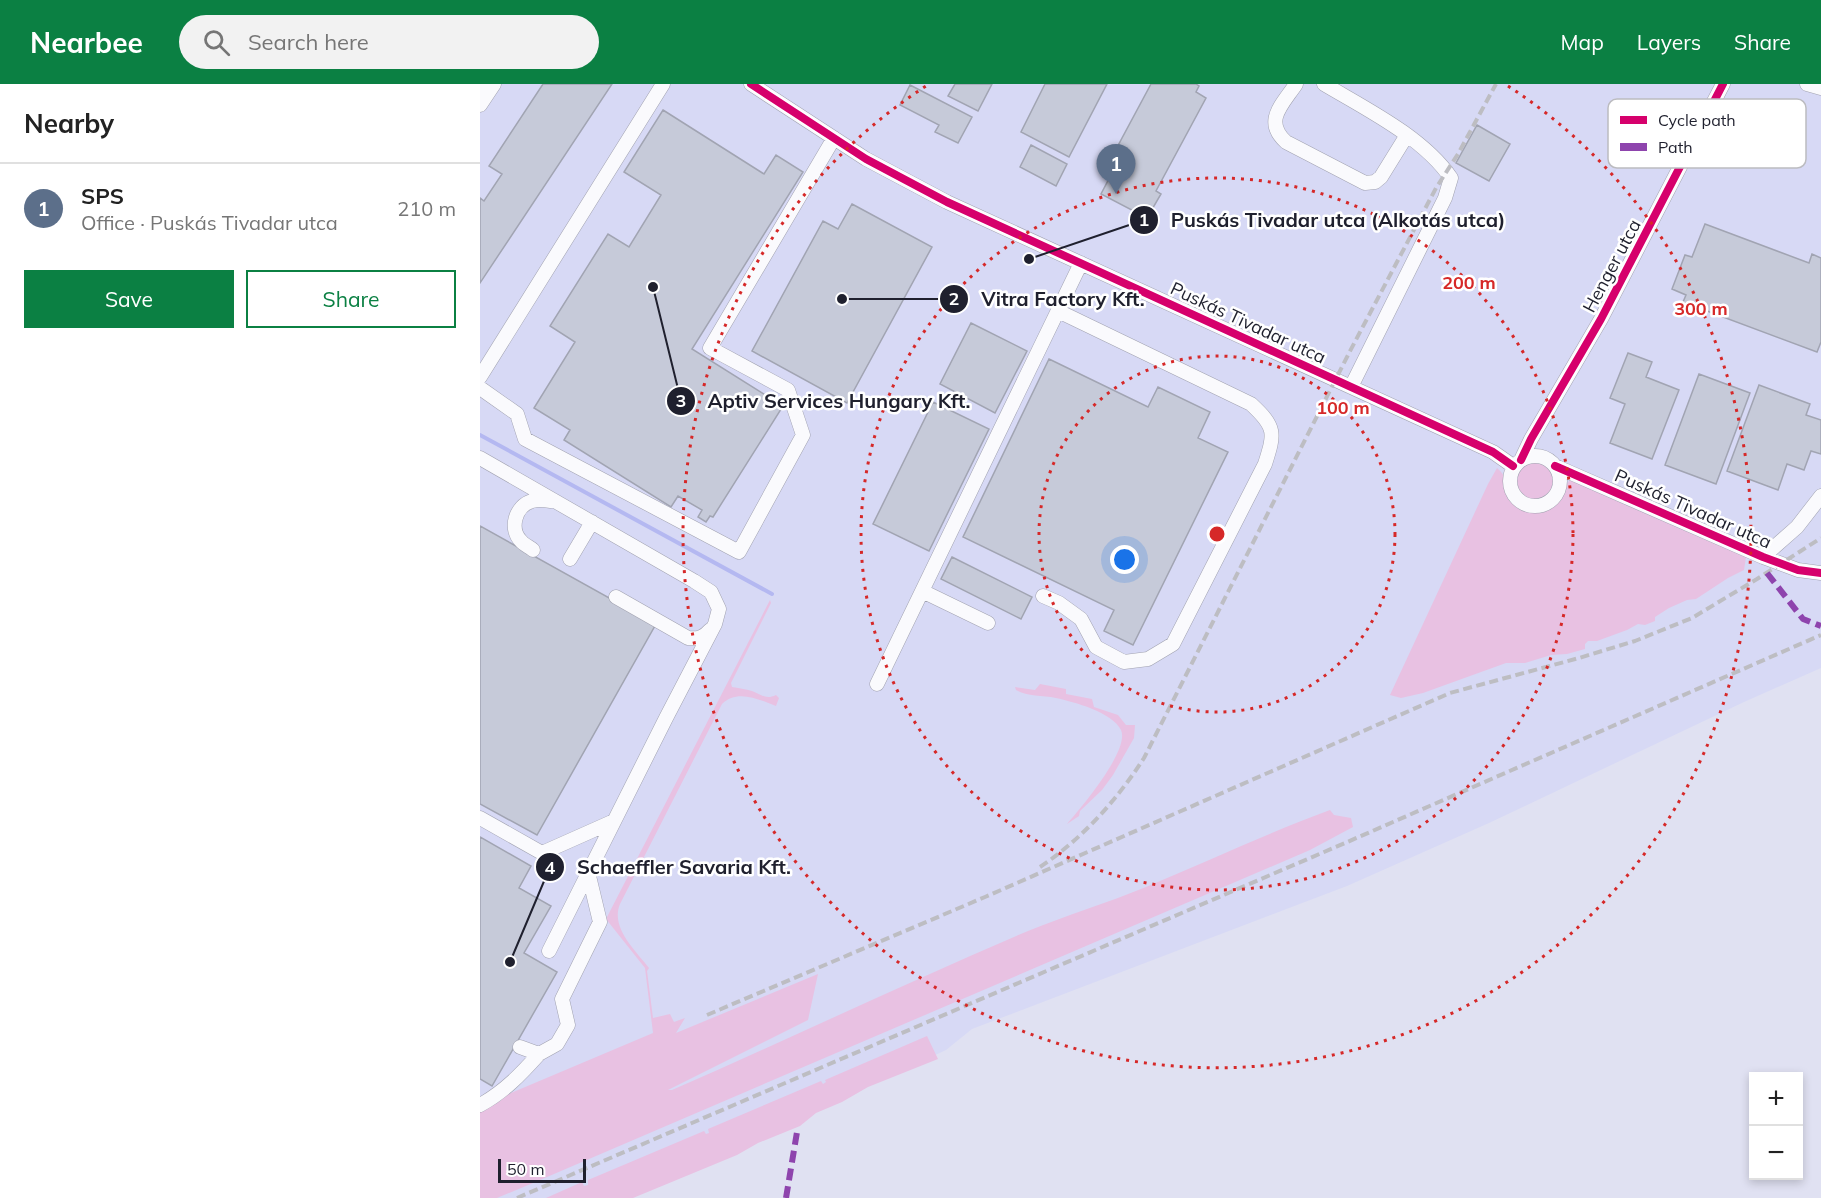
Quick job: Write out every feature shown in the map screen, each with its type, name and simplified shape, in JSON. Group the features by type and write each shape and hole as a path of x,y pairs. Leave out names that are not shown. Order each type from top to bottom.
{"street":[{"path":"480,105 494,84"},
{"path":"1296,84 1277,114 1274,122 1275,130 1286,142 1365,183 1375,182 1382,177 1407,135"},
{"path":"1324,84 1407,135 1451,178 1450,186 1351,387"},
{"name":"Henger utca","path":"1715,99 1723,84"},
{"path":"1807,84 1821,88"},
{"path":"752,102 755,87"},
{"name":"Puskás Tivadar utca","path":"755,87 866,159 946,202 1517,463 1533,456 1541,457 1763,557 1798,570 1821,573"},
{"path":"480,377 663,89"},
{"path":"480,388 517,414 525,439 739,552 803,435 788,390 710,348 834,138"},
{"name":"Henger utca","path":"1517,463 1601,319 1679,168"},
{"path":"877,684 1081,263"},
{"path":"1043,596 1059,603 1082,619 1096,647 1124,662 1148,659 1173,644 1265,464 1273,438 1267,418 1251,404 1058,311"},
{"path":"480,458 711,592 719,609 715,624 549,951"},
{"path":"1517,463 1510,478 1513,493 1521,501 1533,506 1549,502 1557,493 1560,481 1555,465"},
{"path":"512,476 523,490 527,504"},
{"path":"1763,557 1797,527 1821,496"},
{"path":"534,550 522,542 516,534 514,526 517,515 522,506 527,504 543,500 556,502"},
{"path":"570,560 592,522"},
{"path":"922,591 988,623"},
{"path":"616,597 688,638 697,639 704,636 715,624"},
{"path":"480,818 542,853 614,821"},
{"path":"480,1105 511,1084 539,1054 557,1044 567,1025 562,999 600,922 588,873"},
{"path":"520,1047 539,1054"}],"shaded area":[{"path":"480,84 1821,84 1821,668 1489,823 1347,886 972,1029 946,1050 626,1198 480,1198"},
{"path":"1535,463 1548,468 1553,481 1548,494 1535,499 1522,494 1517,481 1522,468"},
{"path":"1497,468 1503,474 1507,489 1513,499 1523,507 1535,510 1548,507 1557,501 1570,480 1746,557 1744,570 1696,599 1687,600 1669,608 1655,617 1655,621 1645,625 1638,624 1597,641 1588,641 1585,649 1551,655 1525,663 1506,663 1423,693 1401,698 1390,695"},
{"path":"770,600 771,603 731,683 732,687 750,690 764,696 776,695 779,698 776,706 755,698 741,696 728,699 722,704 620,904 618,922 631,947 649,968 647,971 653,1018 670,1014 674,1022 685,1018 676,1033 818,974 808,1020 668,1090 1028,931 1146,887 1330,810 1334,815 1351,818 1353,827 1310,850 533,1183 497,1198 480,1198 480,1106 653,1033 645,968 606,919"},
{"path":"1040,684 1066,689 1066,694 1092,699 1094,707 1118,715 1126,725 1135,725 1134,738 1113,775 1102,790 1080,811 1079,816 1067,824 1112,764 1122,739 1121,730 1110,718 1092,709 1056,698 1025,694 1016,690 1015,687 1035,690"},
{"path":"927,1036 938,1059 868,1087 816,1113 800,1126 758,1143 737,1155 633,1198 546,1198 582,1182 584,1186 588,1185 588,1180 704,1131 706,1134 709,1133 708,1129 821,1081 823,1084 825,1080"}],"building":[{"path":"543,84 612,84 480,283 480,198 484,201 502,174 489,166"},
{"path":"955,84 992,84 978,111 948,96"},
{"path":"1045,84 1107,84 1069,157 1021,132"},
{"path":"1151,84 1196,84 1199,86 1196,92 1206,98 1156,191 1161,194 1147,218 1101,194 1113,171 1106,168"},
{"path":"910,85 972,117 958,143 935,132 939,125 900,105"},
{"path":"663,110 764,174 776,155 803,172 692,349 783,406 713,517 710,516 706,522 698,517 702,510 678,496 671,507 564,440 570,430 534,408 575,342 550,326 608,234 629,247 661,195 624,172"},
{"path":"1477,125 1510,144 1489,181 1456,163"},
{"path":"1031,145 1067,164 1056,186 1020,167"},
{"path":"852,204 932,247 847,403 752,351 823,221 838,229"},
{"path":"1705,224 1809,263 1812,254 1821,258 1821,342 1817,352 1683,302 1686,295 1672,289 1685,255 1692,257"},
{"path":"971,323 1027,351 995,413 940,384"},
{"path":"1628,353 1652,362 1646,377 1679,390 1652,459 1610,443 1625,404 1610,398"},
{"path":"1049,359 1148,407 1158,387 1210,412 1198,438 1228,452 1133,645 1104,631 1114,610 963,537"},
{"path":"1699,374 1750,393 1716,484 1665,465"},
{"path":"1759,385 1810,404 1806,415 1821,420 1821,454 1811,451 1804,470 1787,464 1778,490 1727,471"},
{"path":"933,402 989,429 929,551 873,524"},
{"path":"480,526 656,624 537,835 480,804"},
{"path":"952,557 1032,597 1021,619 941,579"},
{"path":"480,837 531,866 519,888 551,906 524,953 557,972 492,1086 480,1079"}],"waterway":[{"path":"480,435 772,594"}],"railway":[{"path":"1040,867 1098,818 1144,758 1349,353 1436,188 1458,154 1496,84"},
{"path":"707,1015 985,897 1450,693 1635,641 1692,618 1821,538"},
{"path":"517,1198 1345,843 1821,635"}],"marked path":[{"path":"1767,573 1803,619 1821,626"},
{"path":"786,1198 797,1132"}],"cycle path":[{"path":"751,84 866,159 947,202 1493,452 1513,466"},
{"path":"1715,99 1723,84"},
{"path":"1521,460 1601,319 1679,168"},
{"path":"1555,466 1763,557 1798,570 1821,573"}],"place":[{"name":"SPS","path":"1116,194"},
{"name":"Puskás Tivadar utca (Alkotás utca)","path":"1029,259"},
{"name":"Aptiv Services Hungary Kft.","path":"653,287"},
{"name":"Vitra Factory Kft.","path":"842,299"},
{"name":"Schaeffler Savaria Kft.","path":"510,962"}]}
